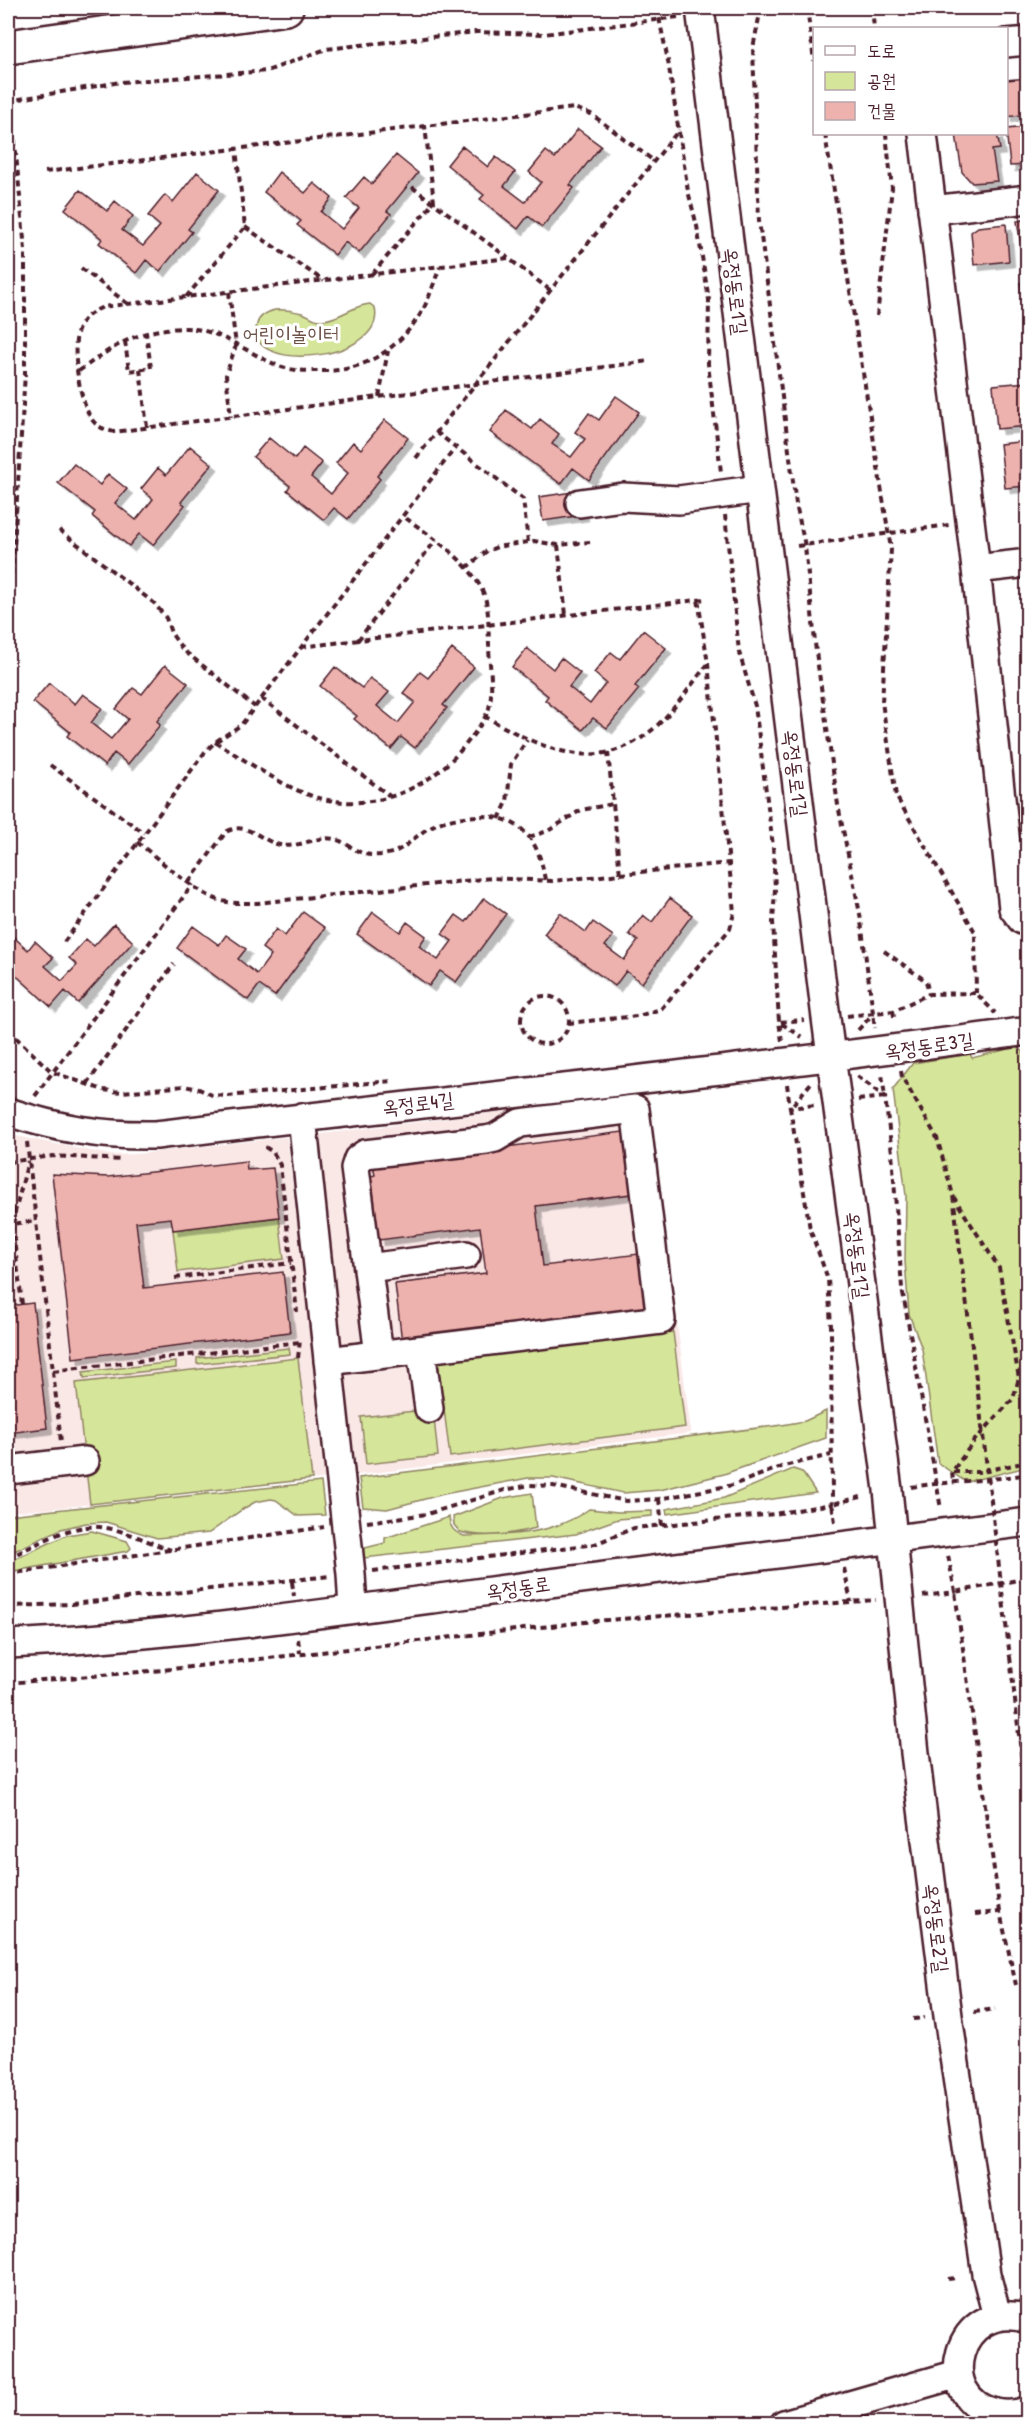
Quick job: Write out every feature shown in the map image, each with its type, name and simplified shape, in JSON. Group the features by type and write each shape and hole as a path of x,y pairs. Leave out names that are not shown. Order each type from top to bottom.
{"main road":[{"path":"8,47 286,8"}],"street":[{"name":"옥정동로1길","path":"700,8 831,1058 894,1538"},
{"path":"1008,43 1028,41"},
{"path":"923,135 976,569 1013,908 1022,920 1028,922"},
{"path":"932,210 1028,199"},
{"path":"580,503 623,497 679,500 760,489"},
{"path":"976,569 1028,563"},
{"name":"옥정동로3길","path":"831,1058 1021,1032"},
{"name":"옥정로4길","path":"8,1113 75,1131 123,1136 156,1135 418,1103 831,1058"},
{"path":"418,1103 421,1148"},
{"path":"328,1361 380,1355 430,1366 662,1330 635,1109 520,1123 495,1138 365,1154 355,1163 380,1355"},
{"path":"302,1117 346,1524 353,1609"},
{"path":"368,1268 466,1255"},
{"path":"429,1409 430,1366"},
{"path":"8,1470 74,1462"},
{"name":"옥정동로","path":"8,1644 75,1641 353,1609 1028,1522"},
{"name":"옥정동로2길","path":"894,1538 915,1753 948,2016 986,2274 997,2316"},
{"path":"1028,2319 1015,2315 997,2316 983,2321 966,2337 958,2359 958,2374 964,2390 975,2403 990,2411 1006,2415 1028,2410"},
{"path":"784,2424 958,2374"}],"path":[{"path":"8,638 25,373 24,250 9,101 121,82 267,71 326,50 476,32 544,34 658,20 657,8"},
{"path":"761,8 753,48 759,221 796,504 805,546 830,757 860,914 873,1013 894,1011 929,994 976,993 1021,1032"},
{"path":"807,8 813,54"},
{"path":"872,8 874,27"},
{"path":"45,172 574,108 591,114 654,161"},
{"path":"372,275 434,202 425,126"},
{"path":"416,458 679,130"},
{"path":"825,135 891,549 882,702 896,796 975,932 976,993"},
{"path":"877,316 892,188 886,135"},
{"path":"185,297 245,227 237,149"},
{"path":"412,187 550,290"},
{"path":"245,227 324,280"},
{"path":"508,258 103,307 86,317 78,328 76,342 81,396 94,423 114,432 651,362"},
{"path":"78,372 114,345 125,340 146,333 188,328 216,334 281,367 309,371 333,371 357,366 388,351 402,339 422,312 440,266"},
{"path":"81,268 129,304"},
{"path":"230,292 237,345 226,375 231,417"},
{"path":"125,340 129,371 151,368 146,333"},
{"path":"379,397 388,351"},
{"path":"140,369 147,428"},
{"path":"436,432 523,499 528,542"},
{"path":"64,942 137,842 215,742 241,725 456,447"},
{"path":"215,742 301,792 324,800 356,802 391,797 428,781 449,763 477,730 489,707 490,687 487,610 481,587 466,568 436,540 403,516"},
{"path":"797,546 970,522"},
{"path":"59,530 154,603 166,618 171,633 183,650 255,707"},
{"path":"358,640 436,540"},
{"path":"466,568 487,551 497,547 534,541 558,546 590,542"},
{"path":"558,546 566,615"},
{"path":"729,556 738,555"},
{"path":"301,647 705,598"},
{"path":"568,1023 638,1016 661,1009 730,929 734,913 708,664 698,599"},
{"path":"484,716 528,740 566,753 596,754 618,750 647,734 669,712 708,664"},
{"path":"261,698 391,797"},
{"path":"499,819 507,802 511,764 528,740"},
{"path":"608,752 620,875"},
{"path":"50,765 144,833"},
{"path":"529,837 548,831 581,810 613,804"},
{"path":"34,1096 226,832 234,827 243,827 277,844 289,846 311,840 333,838 356,852 381,855 394,854 430,827 450,819 476,816 499,819 511,822 529,837 540,856 545,881"},
{"path":"137,842 206,895 220,901 257,903 492,878 545,881 729,863"},
{"path":"884,951 926,981 929,994"},
{"path":"87,1084 174,964"},
{"path":"544,996 558,1000 564,1005 568,1023 564,1034 559,1039 544,1043 536,1042 524,1031 521,1016 529,1002 544,996"},
{"path":"894,1011 895,1021"},
{"path":"8,1030 52,1072 103,1090 122,1092 184,1086 212,1095 227,1096 392,1081"},
{"path":"902,1077 937,1138 953,1195 1028,1814"},
{"path":"885,1097 892,1153 902,1288 938,1483 1000,1912 1016,1984"},
{"path":"8,1606 72,1604 351,1574 594,1544 634,1528 774,1514 832,1504 831,1326 828,1279 810,1229 790,1108"},
{"path":"27,1139 53,1371 74,1462"},
{"path":"255,1146 265,1147 273,1152 280,1165 297,1319"},
{"path":"8,1162 53,1156 126,1160"},
{"path":"22,1304 12,1224 29,1159"},
{"path":"953,1195 999,1268 1019,1378 1013,1399 974,1441 952,1472 953,1480"},
{"path":"12,1224 36,1221"},
{"path":"175,1278 291,1263"},
{"path":"298,1358 299,1330"},
{"path":"53,1371 300,1342"},
{"path":"8,1574 428,1514 530,1485 553,1486 626,1501 659,1498 733,1485 784,1466 831,1455"},
{"path":"952,1472 978,1472 1028,1462"},
{"path":"938,1483 1028,1474"},
{"path":"659,1498 662,1526"},
{"path":"8,1558 72,1530 87,1527 104,1528 171,1550"},
{"path":"8,1683 163,1670 594,1620 955,1592 1028,1578"},
{"path":"975,1914 1000,1912"},
{"path":"974,2012 994,2009"},
{"path":"913,2019 925,2018"},
{"path":"948,2279 955,2278"}],"shaded area":[{"path":"648,1093 691,1433 357,1475 314,1135"},
{"path":"16,1136 111,1155 287,1137 328,1478 8,1512 8,1137"}],"green space":[{"name":"어린이놀이터","path":"370,304 375,308 373,326 360,340 339,350 315,355 291,356 271,351 258,340 258,321 275,310 305,314 317,320 323,320"},
{"path":"1016,1047 1023,1051 1028,1088 1027,1467 966,1482 938,1463 922,1349 909,1314 905,1261 906,1196 893,1089 913,1063 970,1054 972,1058"},
{"path":"279,1217 284,1259 178,1272 173,1230"},
{"path":"673,1332 685,1427 450,1457 438,1361"},
{"path":"289,1348 290,1354 197,1364 197,1358"},
{"path":"298,1358 312,1479 90,1504 76,1383"},
{"path":"176,1362 176,1368 84,1378 83,1372"},
{"path":"433,1409 438,1456 366,1464 361,1417"},
{"path":"826,1411 826,1438 724,1474 660,1490 623,1493 553,1478 528,1478 444,1494 387,1509 363,1507 359,1478 782,1425 805,1421"},
{"path":"793,1469 802,1472 816,1493 667,1514 666,1509 724,1498"},
{"path":"321,1482 325,1515 298,1516 276,1500 271,1499 255,1502 209,1533 157,1538 106,1522 86,1523 61,1529 8,1554 8,1515"},
{"path":"532,1493 536,1528 478,1535 460,1532 454,1525 453,1517 503,1498"},
{"path":"589,1509 618,1512 652,1511 652,1516 618,1519 576,1534 364,1558 361,1549 385,1543 385,1538 449,1517 453,1529 464,1536 497,1535 545,1529 575,1518"},
{"path":"92,1531 127,1541 131,1548 128,1551 8,1572 8,1562 67,1535"}],"building":[{"path":"1028,78 1028,114 1008,117 1008,80"},
{"path":"1028,127 1028,165 1010,166 1008,129"},
{"path":"578,129 601,146 570,185 574,188 542,227 528,216 518,229 480,199 484,195 447,165 462,146 488,167 496,157 515,172 504,186 525,202 541,182 529,172 546,151 555,158"},
{"path":"956,135 997,135 1000,149 992,150 997,181 972,183 962,172"},
{"path":"396,155 418,173 387,211 391,214 359,253 345,242 335,255 297,225 301,221 264,192 279,172 305,193 314,183 332,198 321,212 342,229 359,208 346,198 364,177 372,184"},
{"path":"197,172 219,190 188,229 192,232 160,271 146,260 136,273 99,243 102,239 65,209 80,190 107,211 115,201 133,216 122,230 143,246 160,226 148,216 165,195 173,202"},
{"path":"1028,219 1028,263 1024,264 1017,221"},
{"path":"1006,224 1009,261 974,265 971,232 978,227"},
{"path":"1028,282 1028,324 1026,324 1020,283"},
{"path":"1028,382 1028,426 997,429 993,385"},
{"path":"616,396 639,412 589,480 573,468 561,484 490,432 506,410 532,429 540,419 559,434 552,444 571,457 585,439 575,432 589,413 599,420"},
{"path":"385,420 408,438 377,476 380,479 348,519 334,508 324,520 287,490 290,486 253,457 269,438 295,459 303,448 322,463 311,477 331,494 348,473 336,463 353,442 361,449"},
{"path":"1028,441 1028,486 1005,488 1000,444"},
{"path":"190,446 212,464 181,502 185,505 153,545 139,534 129,546 92,516 95,512 58,483 74,464 100,485 108,474 127,489 115,503 136,520 153,499 141,489 158,468 166,475"},
{"path":"579,491 583,515 543,521 539,497"},
{"path":"643,630 666,648 635,686 639,689 607,728 593,718 583,730 545,700 548,696 512,667 527,648 553,669 561,658 580,673 569,687 590,704 606,683 594,673 611,652 620,659"},
{"path":"452,649 474,667 443,705 447,708 415,748 401,737 391,749 354,719 357,716 320,686 335,667 362,688 370,678 389,692 377,706 398,723 415,702 403,693 420,672 428,678"},
{"path":"165,665 188,683 157,721 160,725 128,764 114,753 105,766 67,736 70,732 33,702 49,683 75,704 83,694 102,708 91,723 111,739 128,719 116,709 133,688 142,694"},
{"path":"484,898 506,914 456,982 440,971 429,986 357,934 373,912 400,932 407,922 426,936 419,946 438,960 452,941 442,934 456,915 466,922"},
{"path":"670,898 692,915 642,983 626,971 615,986 544,934 560,913 586,932 593,922 613,936 605,946 624,960 638,941 629,934 643,915 652,922"},
{"path":"303,912 325,928 275,996 259,985 248,1000 177,948 193,926 219,945 226,935 246,949 238,959 257,974 271,955 262,948 276,929 285,936"},
{"path":"114,924 133,942 78,1003 65,991 51,1007 8,968 8,932 28,950 35,941 53,958 45,966 62,981 77,965 69,958 86,939 94,946"},
{"path":"1028,964 1028,996 1025,997 1022,965"},
{"path":"1028,1120 1028,1161 1019,1121"},
{"path":"631,1131 639,1193 536,1206 543,1266 647,1253 654,1311 402,1342 395,1284 486,1273 480,1227 379,1240 371,1176 375,1175 373,1164"},
{"path":"246,1161 247,1170 273,1168 279,1217 173,1230 171,1218 136,1222 144,1288 283,1272 290,1332 73,1358 52,1174 108,1177"},
{"path":"33,1303 47,1428 8,1433 8,1306"}]}
